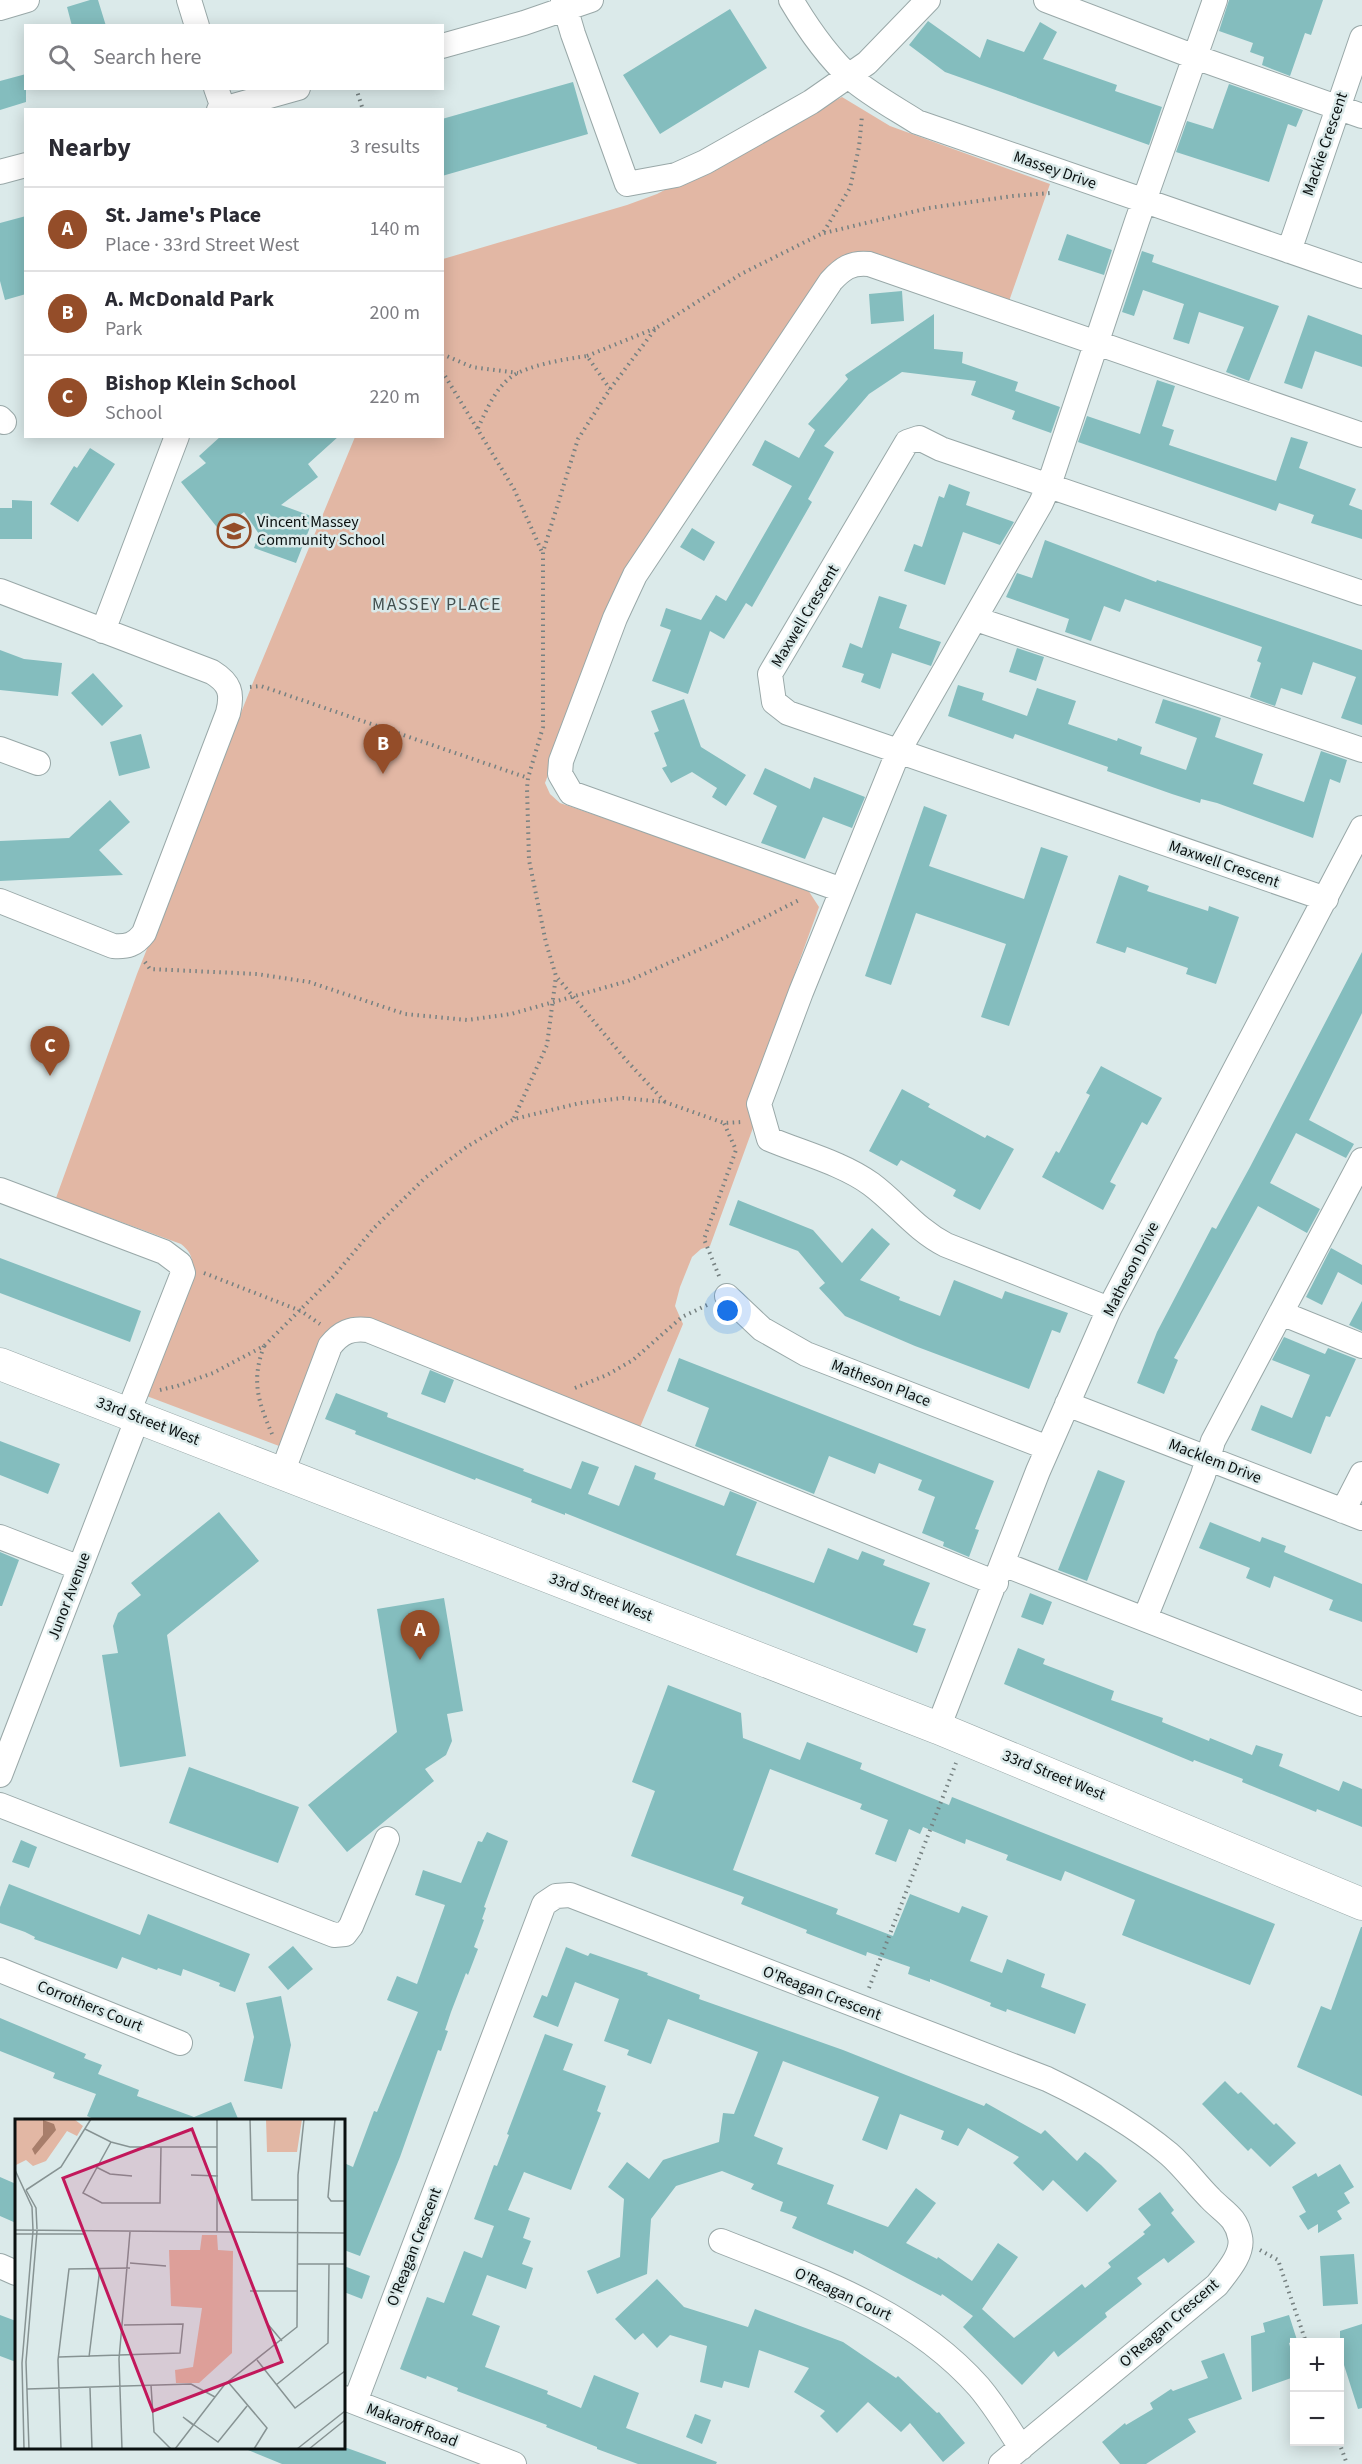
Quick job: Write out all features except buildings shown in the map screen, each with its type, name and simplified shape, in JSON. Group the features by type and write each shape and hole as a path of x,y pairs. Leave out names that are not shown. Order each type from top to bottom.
{"main road":[{"name":"33rd Street West","path":"0,1364 952,1733 1362,1904"},
{"name":"33rd Street West","path":"1201,1835 1362,1879"}],"street":[{"path":"0,8 27,0"},
{"path":"189,0 196,24"},
{"path":"444,45 565,5 591,0"},
{"name":"Massey Drive","path":"791,0 820,42 849,76 864,89 917,122 1362,276"},
{"path":"565,5 573,34 627,184 676,175 705,162 811,102 867,63 928,0"},
{"path":"1046,0 1195,57 1362,116"},
{"path":"1109,1309 939,1241 917,1227 883,1194 856,1175 770,1139 759,1104 835,887 899,750 1041,503 1215,0"},
{"name":"Mackie Crescent","path":"1289,250 1362,38"},
{"path":"219,102 287,90"},
{"path":"0,172 24,166"},
{"path":"835,887 571,793 560,774 561,761 615,618 635,575 831,281 848,266 858,263 869,264 1362,435"},
{"path":"103,631 176,438"},
{"name":"Maxwell Crescent","path":"1326,899 788,713 774,702 770,674 907,442 919,438 941,449 1362,593"},
{"path":"0,591 212,672 222,678 230,689 231,700 144,933 132,945 113,945 0,902"},
{"path":"976,619 1362,750"},
{"path":"0,749 38,763"},
{"name":"Matheson Drive","path":"952,1733 1000,1574 1048,1448 1109,1309 1362,828"},
{"path":"1145,1618 1213,1441 1362,1160"},
{"path":"0,1190 164,1252 180,1264"},
{"name":"Junor Avenue","path":"0,1775 81,1568 133,1415 141,1384 183,1272 180,1264"},
{"name":"Matheson Place","path":"727,1296 762,1329 806,1354 1048,1448"},
{"path":"1281,1313 1362,1346"},
{"path":"282,1473 330,1346 337,1337 347,1331 368,1330 542,1401 1000,1574 1145,1618 1362,1704"},
{"name":"Macklem Drive","path":"1067,1404 1352,1515"},
{"path":"1352,1515 1362,1474"},
{"path":"0,1537 81,1568"},
{"path":"0,1805 334,1935 345,1934 351,1926 387,1839"},
{"name":"O'Reagan Crescent","path":"349,2400 544,1904 556,1896 570,1895 1047,2079 1092,2100 1131,2124 1171,2156 1212,2201 1233,2217 1241,2239 1234,2262 1217,2285 1001,2464"},
{"name":"Corrothers Court","path":"0,1970 180,2043"},
{"name":"O'Reagan Court","path":"721,2241 847,2292 888,2312 954,2362 978,2386 999,2412 1021,2448"},
{"path":"0,2266 15,2272"},
{"name":"Makaroff Road","path":"349,2400 514,2464"}],"path":[{"path":"356,90 362,108"},
{"path":"823,233 929,208 1013,196 1056,193"},
{"path":"478,428 490,403 510,378 529,369 586,356 657,328"},
{"path":"444,355 472,366 519,374"},
{"path":"586,356 610,389"},
{"path":"444,374 514,489 543,552"},
{"path":"230,689 261,686 528,778"},
{"path":"132,945 150,969 257,974 309,982 405,1014 467,1020 511,1014 628,981 835,887"},
{"path":"514,1119 547,1045 556,976"},
{"path":"141,1384 162,1391 213,1373 264,1346 302,1311 374,1228 425,1178 468,1146 514,1119 580,1102 623,1098 665,1102 724,1123 764,1121"},
{"path":"709,1251 704,1239 736,1150 724,1123"},
{"path":"180,1264 302,1311 337,1337"},
{"path":"542,1401 616,1370 649,1347 681,1317 727,1296"},
{"path":"264,1346 257,1365 255,1385 264,1416 272,1434 295,1443"},
{"path":"869,1989 952,1733"},
{"path":"1275,2258 1278,2260 1304,2338"},
{"path":"1340,2446 1347,2464"}],"shaded area":[{"path":"842,97 890,126 1050,184 1008,304 854,253 839,259 614,600 545,783 550,794 560,803 806,887 819,907 748,1102 754,1125 710,1246 701,1249 692,1257 680,1287 675,1306 683,1324 638,1432 358,1319 287,1449 144,1395 192,1270 191,1255 181,1244 56,1198 137,974 254,680 355,438 444,438 444,259 627,205 657,194"}],"place":[{"name":"Vincent Massey Community School","path":"234,531"},
{"name":"A. McDonald Park","path":"383,774"},
{"name":"Bishop Klein School","path":"50,1076"},
{"name":"St. Jame's Place","path":"420,1660"}],"district":[{"name":"MASSEY PLACE","path":"437,604"}]}
